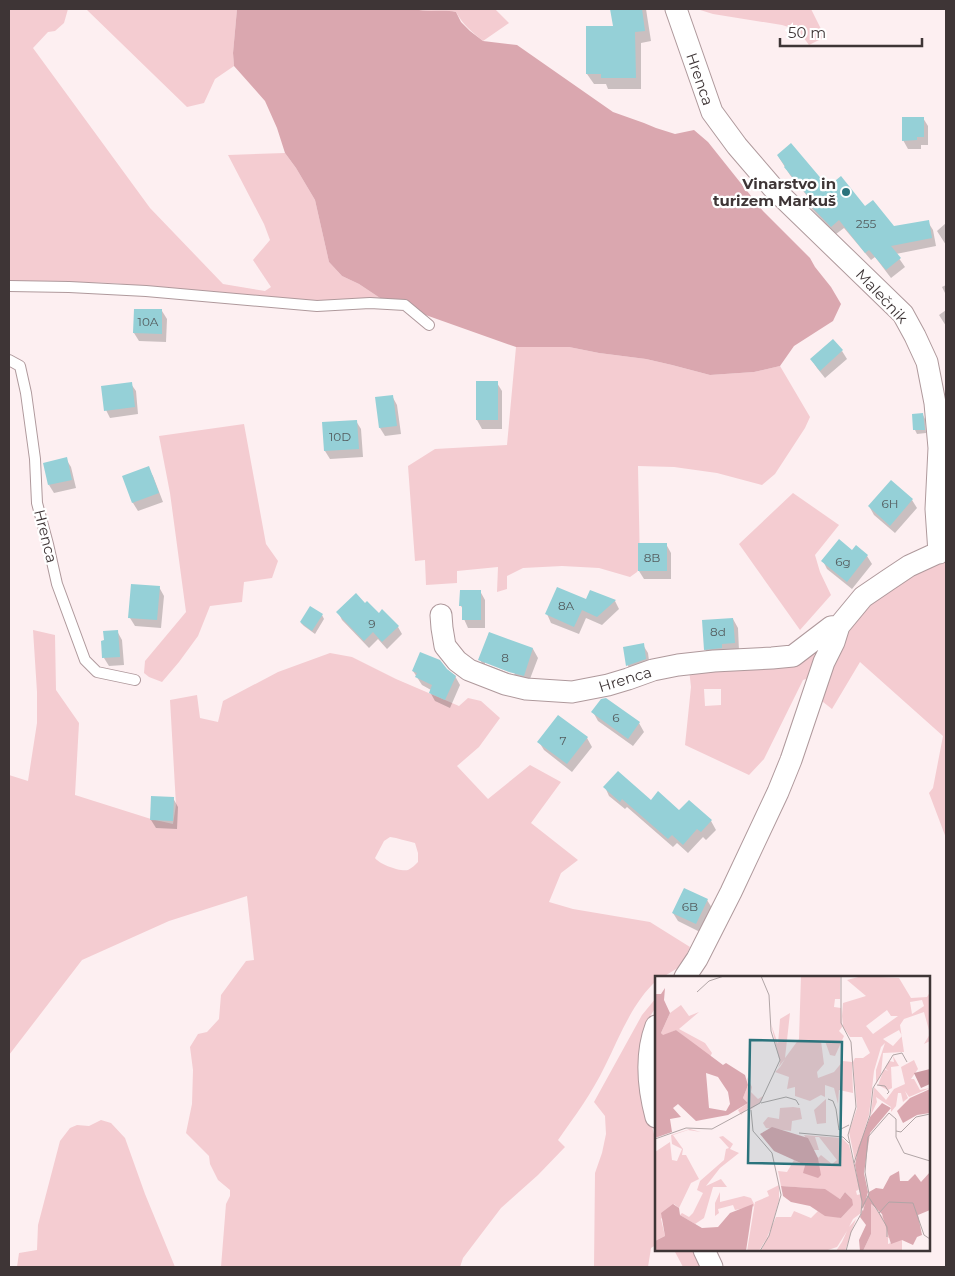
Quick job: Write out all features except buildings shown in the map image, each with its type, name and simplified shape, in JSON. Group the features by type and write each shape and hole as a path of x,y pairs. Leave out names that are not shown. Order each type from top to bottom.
{"street":[{"name":"Hrenca","path":"676,9 712,112 737,146 774,189"},
{"name":"Malečnik","path":"774,189 903,314 927,362 935,403 939,448 936,509 943,551 909,566 863,597"},
{"name":"Hrenca","path":"686,976 697,959 731,892 778,792 791,760 824,662 834,642 839,626 863,597"},
{"name":"Hrenca","path":"441,615 445,646 457,661 469,670 505,684 526,689 572,692 608,685 653,670 678,665 793,656 831,626 839,626"},
{"path":"655,1030 649,1061 651,1094 655,1112"},
{"path":"704,1251 712,1267"}],"lane":[{"path":"9,286 146,291 317,306 370,303 405,305 429,325"},
{"name":"Hrenca","path":"9,360 20,366 26,393 35,459 37,503 56,584 85,660 97,672 135,680"}],"shaded area":[{"path":"9,9 68,9 64,23 55,31 48,32 33,48 150,208 223,284 265,291 271,287 253,260 270,240 264,224 228,155 285,153 315,200 329,262 342,276 359,284 380,298 355,303 274,300 113,283 9,281"},
{"path":"86,9 237,9 233,53 234,66 215,79 204,103 187,107"},
{"path":"237,9 415,9 456,12 461,22 483,41 517,45 613,112 675,134 694,130 708,142 763,211 810,258 841,304 833,321 794,346 780,366 754,372 710,375 646,359 569,347 516,347 420,313 408,301 380,298 359,284 342,276 329,262 315,200 285,153 277,128 265,101 234,66 233,53"},
{"path":"415,9 495,9 509,23 483,41 465,25 456,12"},
{"path":"697,9 811,9 825,37 809,45 798,30 782,25 713,14"},
{"path":"516,347 569,347 646,359 710,375 754,372 780,366 810,417 775,474 762,485 717,473 674,467 638,466 640,567 630,577 599,568 562,566 523,568 507,576 507,589 497,592 498,567 457,571 457,583 426,585 425,560 415,561 408,466 435,449 507,445"},
{"path":"244,424 266,544 278,561 272,578 244,582 242,602 210,606 198,636 162,682 144,673 145,661 186,612 170,493 159,436"},
{"path":"793,493 839,525 815,555 820,572 831,595 800,630 739,544"},
{"path":"946,557 946,838 929,793 933,788 943,736 860,662 832,709 818,698 846,630 871,597"},
{"path":"33,630 55,635 56,690 79,723 75,795 173,824 176,805 170,700 197,695 200,718 218,722 223,701 278,672 330,653 352,657 396,679 459,706 468,698 481,701 500,718 479,747 457,766 488,799 530,765 561,782 531,823 578,860 561,873 549,902 573,909 650,922 690,947 681,966 665,976 655,976 655,982 633,1010 595,1086 558,1140 565,1147 538,1175 501,1208 463,1258 460,1267 221,1267 226,1204 230,1196 230,1190 218,1180 210,1164 209,1156 186,1133 192,1104 193,1070 190,1047 198,1034 207,1032 219,1019 221,995 246,961 254,960 247,896 169,921 82,960 9,1055 9,775 28,781 37,723","holes":["390,837 415,843 418,862 408,870 390,867 375,858 384,841"]},
{"path":"827,633 812,677 803,680 764,759 749,775 685,745 691,687 689,669 795,661","holes":["704,689 721,689 721,705 705,706"]},
{"path":"655,999 655,1009 647,1021 641,1047 642,1088 655,1138 655,1246 651,1248 648,1267 594,1267 595,1173 606,1134 605,1116 594,1102 642,1015"},
{"path":"101,1120 111,1123 125,1138 145,1194 175,1267 17,1267 19,1253 37,1250 38,1225 60,1141 70,1128 77,1125 89,1126"},
{"path":"675,1251 695,1251 702,1267 683,1267"}],"place":[{"name":"Vinarstvo in turizem Markuš","path":"846,192"}]}
